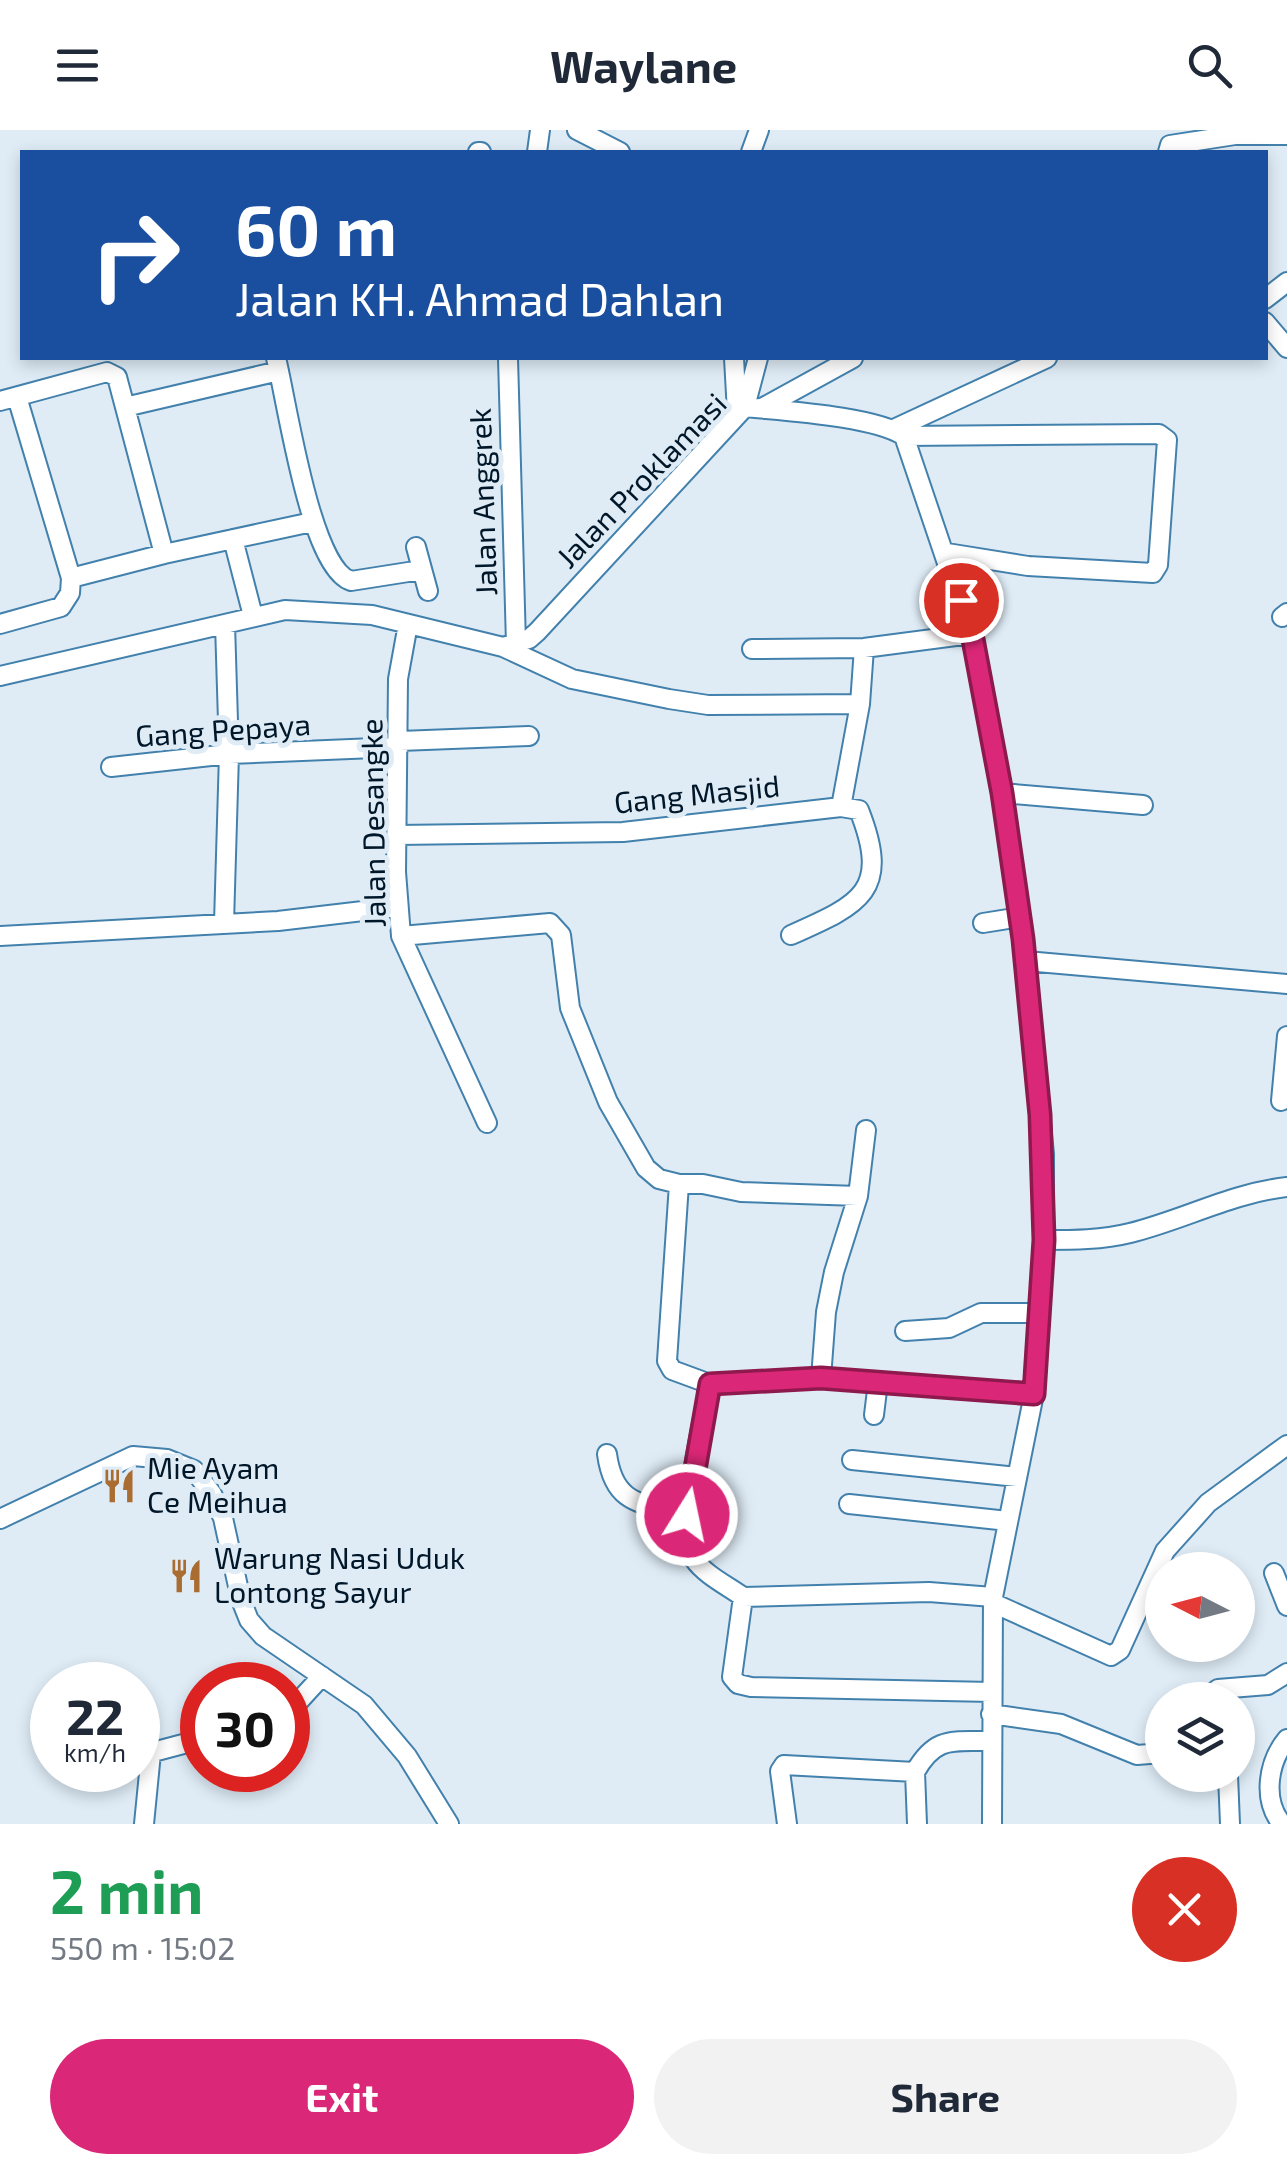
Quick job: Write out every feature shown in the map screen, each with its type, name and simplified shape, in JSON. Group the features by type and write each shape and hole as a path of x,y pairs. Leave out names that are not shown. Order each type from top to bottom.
{"street":[{"path":"577,130 616,150"},
{"path":"1169,150 1170,145 1235,134 1287,136"},
{"path":"1268,326 1287,348"},
{"name":"Jalan Anggrek","path":"508,360 510,645"},
{"path":"735,360 748,409"},
{"path":"748,409 758,360"},
{"path":"748,409 849,360"},
{"path":"992,1824 993,1600 1034,1394 1044,1240 1044,1154 1020,917 972,634 947,553 899,432 1043,360"},
{"path":"125,408 278,364 312,522 333,568 342,578 356,581 421,570"},
{"path":"0,624 61,608 67,601 71,578 8,399 113,373 118,376 164,554"},
{"name":"Jalan Proklamasi","path":"510,645 537,632 748,409 899,432 1160,434 1167,440 1158,565 1153,573 1028,566 947,553"},
{"path":"71,578 312,522"},
{"path":"233,540 253,616"},
{"path":"416,547 428,591"},
{"path":"0,676 284,610 372,616 510,645 572,679 668,699 708,705 860,704"},
{"path":"224,624 229,754 224,924"},
{"name":"Jalan Desangke","path":"408,624 398,679 397,907 401,936 487,1123"},
{"path":"752,649 864,648 972,634"},
{"path":"792,935 842,912 868,886 874,868 862,816 854,807 841,807 860,704 864,648"},
{"name":"Gang Pepaya","path":"111,767 229,754 529,736"},
{"path":"1002,793 1143,805"},
{"name":"Gang Masjid","path":"397,835 623,832 841,807"},
{"path":"0,936 278,921 397,907"},
{"path":"983,923 1020,917"},
{"path":"401,936 550,923 561,935 570,1008 608,1102 646,1168 679,1184 742,1192 858,1196"},
{"path":"1026,961 1285,989"},
{"path":"1287,1036 1281,1100 1287,1098"},
{"path":"821,1378 831,1285 858,1196 866,1130"},
{"path":"679,1184 667,1361 672,1370 710,1384 821,1378 1034,1394"},
{"path":"1044,1240 1090,1240 1130,1233 1238,1198 1287,1187"},
{"path":"904,1331 950,1328 981,1313 1039,1314"},
{"path":"874,1414 878,1382"},
{"path":"710,1384 687,1515 688,1550 696,1563 743,1597 929,1592 993,1600 1110,1656 1120,1650 1166,1551 1208,1504 1287,1446"},
{"path":"607,1454 610,1477 628,1500 687,1515"},
{"path":"0,1518 133,1456 167,1460 194,1470 223,1518 240,1600 249,1620 263,1636 364,1706 407,1756 449,1824"},
{"path":"852,1460 1017,1477"},
{"path":"849,1504 1008,1521"},
{"path":"1274,1573 1287,1606"},
{"path":"743,1597 732,1676 738,1684 992,1692"},
{"path":"1255,1686 1268,1685 1287,1673"},
{"path":"310,1689 322,1676"},
{"path":"991,1714 1061,1724 1145,1755"},
{"path":"1282,1824 1274,1816 1268,1783 1287,1739"},
{"path":"917,1824 915,1772 926,1752 935,1745 992,1741"},
{"path":"788,1824 780,1771 784,1765 915,1772"},
{"path":"144,1792 144,1824"},
{"path":"1229,1792 1230,1824"}],"place":[{"name":"Mie Ayam Ce Meihua","path":"119,1486"},
{"name":"Warung Nasi Uduk Lontong Sayur","path":"186,1576"}],"route":[{"path":"687,1515 710,1384 821,1378 1034,1394 1044,1240 1044,1154 1023,939 1002,793 972,634 961,600"}]}
